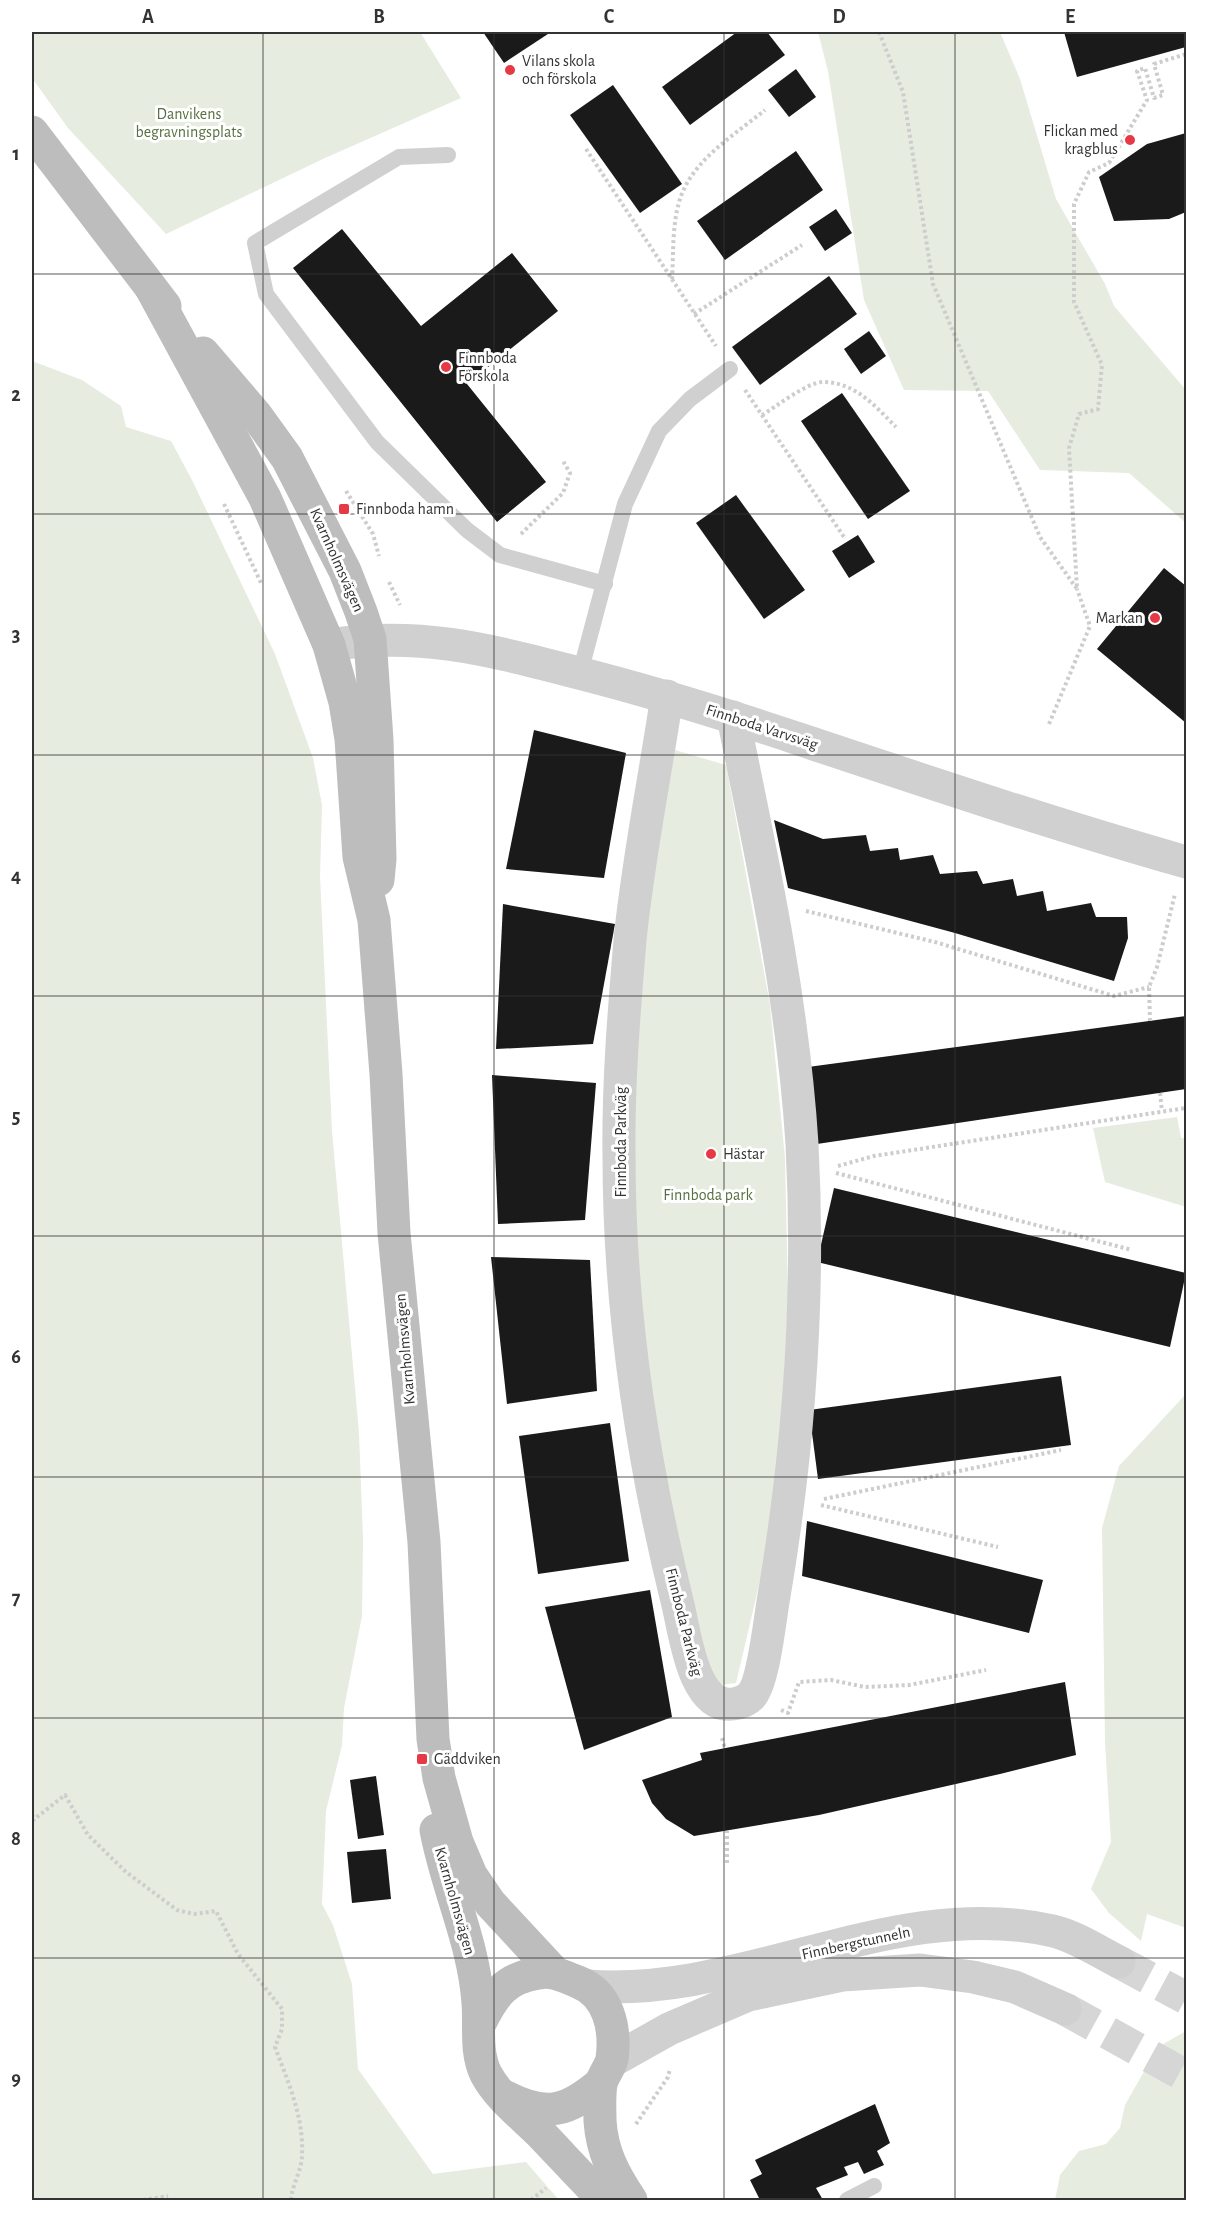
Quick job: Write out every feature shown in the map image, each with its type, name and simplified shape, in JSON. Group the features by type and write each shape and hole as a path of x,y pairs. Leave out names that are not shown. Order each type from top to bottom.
{"street":[{"name":"Kvarnholmsvägen","path":"32,132 151,288 223,379 256,415 287,458 345,571 370,639 380,789 380,859 374,920"},
{"name":"Kvarnholmsvägen","path":"151,288 265,498 329,645 345,702 351,738 359,857 374,920 386,1074 395,1245 424,1542 433,1739 439,1778 458,1842 471,1875 490,1903 555,1973"},
{"name":"Finnboda Varvsväg","path":"329,645 370,639 455,644 580,673 667,696 933,784 1185,862"},
{"name":"Finnboda Parkväg","path":"667,696 631,933 621,1055 619,1159 626,1301 642,1422 671,1576 700,1684 713,1701 725,1705 736,1704 749,1697"},
{"path":"733,717 770,903 813,1168 799,1384 800,1501 755,1689 749,1697"},
{"name":"Kvarnholmsvägen","path":"439,1778 433,1813 442,1862 468,1940 477,1979 480,2023 477,2046 486,2074 502,2096 604,2200"},
{"name":"Finnbergstunneln","path":"587,1986 619,1988 692,1981 931,1927 993,1922 1055,1932 1119,1962"},
{"name":"Finnbergstunneln","path":"607,2072 669,2029 748,1995 842,1975 920,1970 973,1977 1015,1987 1065,2009"},
{"name":"Kvarnholmsvägen","path":"480,2023 492,1999 509,1983 520,1977 542,1972 555,1973 587,1986 604,2004 614,2028 600,2121 604,2149 614,2176 631,2200"},
{"path":"502,2096 522,2106 549,2110 577,2103 607,2072"}],"lane":[{"path":"448,155 399,157 255,243 266,294 377,442 467,530 500,555 605,584"},
{"path":"580,673 626,504 659,431 690,399 730,369"},
{"path":"847,2200 874,2187"}],"path":[{"path":"879,32 903,92 933,284 1040,537 1077,589 1090,626 1049,724"},
{"path":"1077,589 1069,448 1079,414 1098,409 1102,365 1074,302 1074,204 1089,172 1109,163 1147,100 1137,71 1145,68 1154,98 1163,95 1154,64 1186,54"},
{"path":"672,280 675,226 685,188 706,159 765,110"},
{"path":"586,149 730,369 844,537"},
{"path":"694,314 802,245"},
{"path":"762,415 796,393 822,382 861,393 896,427"},
{"path":"500,555 563,493 570,473 562,461"},
{"path":"384,573 400,601 406,641"},
{"path":"1150,1021 1149,987 1157,967 1185,862"},
{"path":"770,903 935,942 1114,996 1149,987"},
{"path":"1160,1093 1162,1112"},
{"path":"813,1168 874,1156 1186,1108"},
{"path":"813,1168 1132,1250"},
{"path":"800,1501 1061,1450"},
{"path":"800,1501 998,1547"},
{"path":"749,1697 788,1713 799,1682 831,1680 865,1687 909,1685 986,1670"},
{"path":"33,1821 65,1795 88,1835 126,1872 177,1910 194,1914 216,1911 238,1954 282,2008 282,2029 275,2047 299,2112 303,2157 292,2189 291,2200"},
{"path":"32,1814 33,1821"},
{"path":"727,1832 727,1863"},
{"path":"143,2200 168,2196"}],"green space":[{"name":"Danvikens begravningsplats","path":"32,32 420,32 461,98 325,158 166,234 68,128 32,78"},
{"path":"818,32 1000,32 1020,79 1056,199 1105,284 1114,306 1186,390 1186,523 1129,473 1040,470 988,391 904,390 864,300 828,71"},
{"path":"32,361 82,380 121,406 126,427 171,441 275,654 313,758 322,805 320,876 332,1131 359,1433 363,1539 362,1616 344,1708 342,1745 326,1811 322,1904 333,1925 352,1984 358,2069 433,2174 526,2162 559,2200 32,2200"},
{"name":"Finnboda park","path":"675,750 726,765 770,1005 785,1158 788,1297 781,1432 767,1551 736,1683 711,1686 647,1394 630,1187 632,1027 649,893"},
{"path":"1177,1117 1181,1138 1186,1138 1186,1207 1105,1182 1093,1128"},
{"path":"1186,1394 1186,1928 1147,1914 1141,1941 1109,1913 1091,1889 1111,1842 1105,1742 1102,1528 1119,1466"},
{"path":"1186,2031 1186,2200 1055,2200 1060,2175 1079,2151 1106,2144 1120,2128 1125,2105 1158,2047"}],"building":[{"path":"483,32 551,32 504,63"},
{"path":"737,32 767,32 785,55 690,125 662,87"},
{"path":"1064,32 1186,32 1186,47 1077,77"},
{"path":"796,69 816,97 789,117 768,90"},
{"path":"613,85 682,184 640,213 570,115"},
{"path":"1186,133 1186,212 1169,219 1114,221 1099,177 1147,144"},
{"path":"796,151 823,190 725,260 697,221"},
{"path":"836,209 852,233 825,251 809,227"},
{"path":"342,229 421,326 512,253 558,311 467,384 546,482 497,522 293,268"},
{"path":"829,276 857,314 760,385 732,347"},
{"path":"869,331 886,356 861,374 844,349"},
{"path":"842,393 910,491 868,519 801,421"},
{"path":"736,495 805,590 764,619 696,523"},
{"path":"858,535 875,562 849,578 832,551"},
{"name":"Markan","path":"1164,568 1186,586 1186,723 1097,649"},
{"path":"534,730 626,753 604,878 506,869"},
{"path":"774,820 823,839 866,835 870,851 898,848 900,860 933,855 940,874 977,871 983,884 1013,879 1017,896 1043,891 1047,911 1091,903 1096,917 1127,917 1128,938 1114,981 955,933 788,888"},
{"path":"503,904 615,924 593,1044 496,1049"},
{"path":"1186,1016 1186,1089 817,1144 808,1067"},
{"path":"492,1075 596,1083 585,1220 498,1224"},
{"path":"834,1188 1186,1273 1170,1347 817,1262"},
{"path":"491,1257 590,1260 597,1391 507,1404"},
{"path":"1061,1376 1071,1445 818,1479 809,1410"},
{"path":"610,1423 629,1561 538,1574 519,1436"},
{"path":"807,1521 1043,1580 1029,1633 802,1576"},
{"path":"650,1590 672,1717 584,1750 545,1607"},
{"path":"1065,1682 1076,1755 1000,1774 819,1815 694,1836 666,1819 652,1803 642,1780 702,1760 700,1753"},
{"path":"376,1776 384,1835 358,1839 350,1780"},
{"path":"386,1849 391,1899 352,1903 347,1852"},
{"path":"875,2104 890,2143 877,2151 884,2165 864,2174 858,2162 844,2167 848,2175 816,2188 823,2200 770,2200 769,2198 760,2200 750,2180 762,2174 755,2160"}],"tunnel":[{"path":"1119,1962 1186,1998"},
{"path":"1065,2009 1186,2076"}],"place":[{"name":"Vilans skola och förskola","path":"510,70"},
{"name":"Flickan med kragblus","path":"1130,140"},
{"name":"Finnboda Förskola","path":"446,367"},
{"name":"Finnboda hamn","path":"344,509"},
{"name":"Markan","path":"1155,618"},
{"name":"Hästar","path":"711,1154"},
{"name":"Gäddviken","path":"422,1759"}]}
